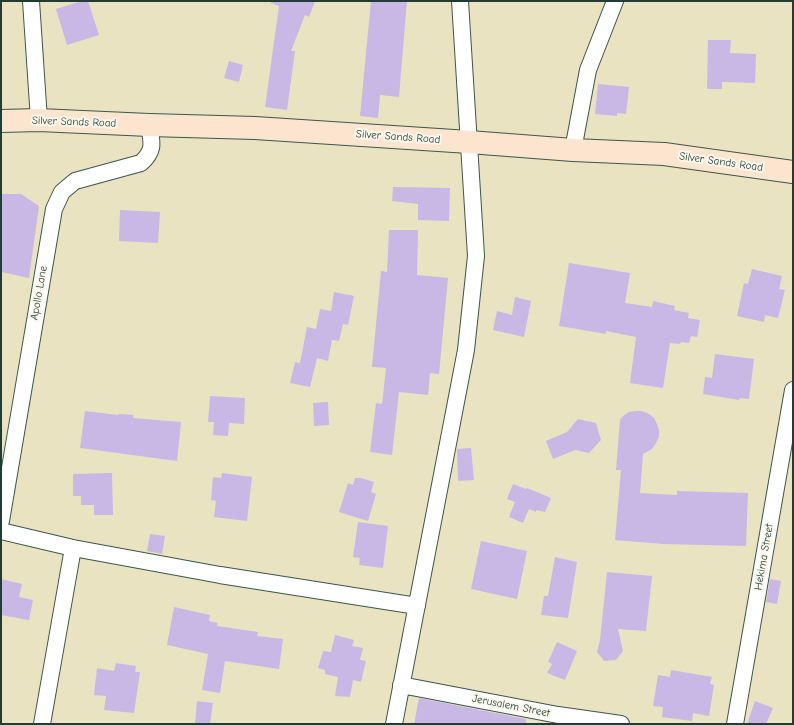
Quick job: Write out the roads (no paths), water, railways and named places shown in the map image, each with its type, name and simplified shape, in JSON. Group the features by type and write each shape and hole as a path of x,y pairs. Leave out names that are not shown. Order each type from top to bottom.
{"street":[{"path":"31,1 39,120"},
{"path":"394,724 467,343 476,256 460,1"},
{"path":"573,150 588,70 615,1"},
{"name":"Silver Sands Road","path":"1,121 39,120 255,128 573,150 664,154 793,172"},
{"name":"Apollo Lane","path":"1,521 54,209 62,192 75,181 140,163 148,156 152,144 149,125"},
{"name":"Hekima Street","path":"735,724 793,390"},
{"path":"1,531 73,548 220,575 417,606"},
{"path":"42,724 73,548"},
{"name":"Jerusalem Street","path":"401,685 621,724"}]}
